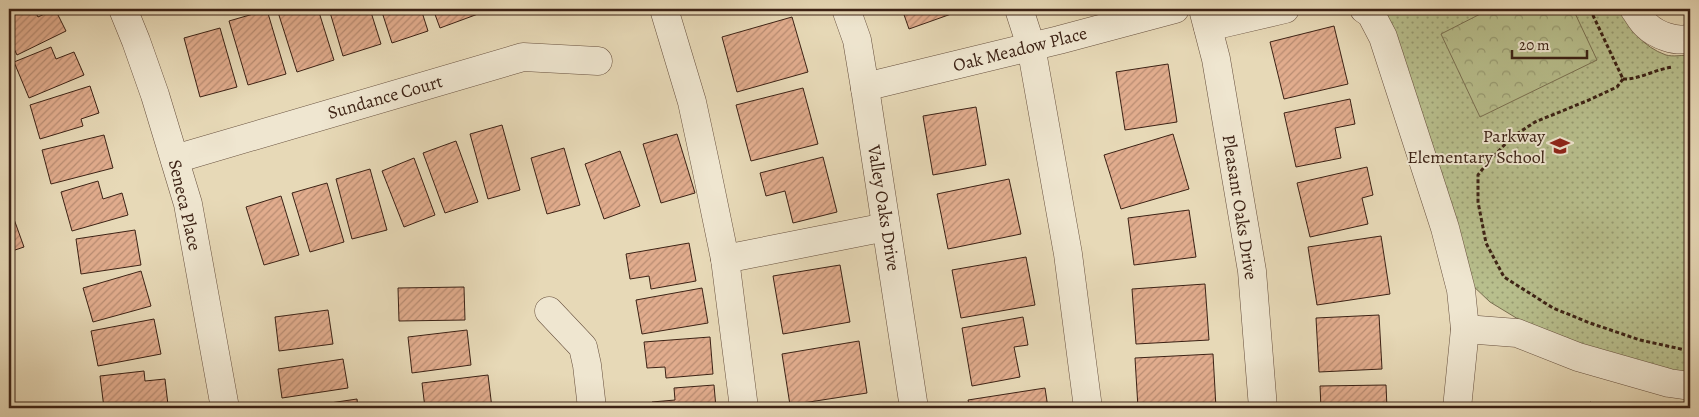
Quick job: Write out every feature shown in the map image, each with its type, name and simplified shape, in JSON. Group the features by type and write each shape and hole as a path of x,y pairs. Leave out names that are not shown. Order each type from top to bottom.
{"street":[{"name":"Seneca Place","path":"123,9 152,86 188,204 226,408"},
{"path":"664,9 692,102 725,259 744,408"},
{"name":"Valley Oaks Drive","path":"846,9 857,40 866,88 914,408"},
{"path":"1019,9 1031,46 1068,254 1088,408"},
{"name":"Oak Meadow Place","path":"866,88 1175,9"},
{"path":"1206,18 1285,9"},
{"path":"1364,9 1371,14 1383,37 1445,228 1461,290 1465,329 1457,408"},
{"path":"1634,9 1646,26 1665,36 1684,40 1690,38"},
{"name":"Pleasant Oaks Drive","path":"1206,18 1216,59 1252,271 1263,408"},
{"name":"Sundance Court","path":"175,159 523,57 598,61"},
{"path":"725,259 886,227"},
{"path":"549,311 583,347 588,366 592,408"},
{"path":"1465,329 1517,333 1578,357 1669,383 1690,386"}],"path":[{"path":"1590,9 1623,79"},
{"path":"1623,79 1630,80 1658,69 1674,66"},
{"path":"1623,79 1616,87 1535,122 1512,137 1488,162 1478,175 1478,202 1486,243 1504,277 1553,308 1640,340 1690,351"}],"green space":[{"name":"Parkway Elementary School","path":"1381,9 1619,9 1628,24 1650,47 1669,56 1690,55 1690,379 1541,333 1490,302 1470,283"},
{"path":"1490,9 1573,9 1597,60 1480,117 1441,34"}],"building":[{"path":"21,9 34,9 38,17 55,9 66,31 17,55 9,38 9,15"},
{"path":"277,9 318,9 334,60 297,72"},
{"path":"329,9 370,9 381,44 343,56"},
{"path":"381,9 421,9 428,31 392,43"},
{"path":"433,9 476,9 478,14 440,28"},
{"path":"722,9 736,9 723,13"},
{"path":"902,9 952,9 954,13 909,29"},
{"path":"267,10 286,74 248,85 229,21"},
{"path":"792,17 808,72 737,92 722,37"},
{"path":"1334,26 1348,84 1284,99 1270,42"},
{"path":"220,28 237,87 200,97 184,38"},
{"path":"51,47 56,59 74,52 84,75 29,98 14,62"},
{"path":"1168,64 1177,122 1125,130 1116,72"},
{"path":"90,86 99,113 81,119 83,126 40,139 30,105"},
{"path":"803,88 818,144 751,161 736,105"},
{"path":"1350,99 1355,124 1335,128 1341,158 1296,167 1284,113"},
{"path":"976,107 986,165 933,175 923,116"},
{"path":"502,125 520,190 488,199 470,134"},
{"path":"677,134 695,193 661,203 643,144"},
{"path":"1173,134 1189,189 1121,209 1104,155"},
{"path":"104,135 113,168 51,184 42,150"},
{"path":"456,141 478,202 445,213 423,153"},
{"path":"564,148 580,205 547,214 531,158"},
{"path":"620,151 640,206 604,219 585,164"},
{"path":"823,157 837,212 793,223 785,191 766,196 760,173"},
{"path":"414,158 435,215 404,227 382,171"},
{"path":"1367,167 1373,195 1362,198 1368,224 1310,237 1297,183"},
{"path":"370,169 387,230 352,239 336,179"},
{"path":"1009,179 1021,234 948,249 937,194"},
{"path":"98,181 103,199 122,193 128,215 72,231 61,192"},
{"path":"327,183 344,242 310,252 292,193"},
{"path":"281,196 299,255 264,265 246,207"},
{"path":"9,208 24,247 9,252"},
{"path":"1189,210 1196,257 1134,265 1128,218"},
{"path":"135,230 141,265 81,274 76,239"},
{"path":"1381,236 1390,294 1317,305 1308,247"},
{"path":"689,243 696,281 651,289 649,276 630,279 626,254"},
{"path":"1026,257 1035,305 961,318 952,270"},
{"path":"840,265 850,322 783,334 773,276"},
{"path":"141,271 151,306 93,322 83,288"},
{"path":"1205,284 1209,340 1136,344 1132,289"},
{"path":"464,287 465,320 399,321 398,288"},
{"path":"702,288 708,323 642,334 636,300"},
{"path":"328,310 333,344 279,351 275,317"},
{"path":"1379,315 1382,369 1319,372 1316,318"},
{"path":"1023,317 1028,345 1014,347 1020,377 972,386 962,328"},
{"path":"154,319 161,354 98,366 91,331"},
{"path":"467,330 471,365 412,373 408,337"},
{"path":"710,337 713,374 666,378 665,367 647,368 644,342"},
{"path":"859,341 867,393 790,405 782,354"},
{"path":"1213,354 1216,408 1138,408 1135,358"},
{"path":"343,359 348,388 282,398 278,369"},
{"path":"144,371 145,381 165,379 168,405 142,408 104,408 100,376"},
{"path":"488,375 492,408 425,408 422,383"},
{"path":"714,385 716,408 652,408 652,402 675,400 674,388"},
{"path":"1386,385 1387,408 1321,408 1320,386"},
{"path":"1045,388 1048,408 970,408 968,400"},
{"path":"357,399 358,408 296,408"},
{"path":"1591,402 1594,408 1579,408"}],"place":[{"name":"Parkway Elementary School","path":"1560,146"}]}
